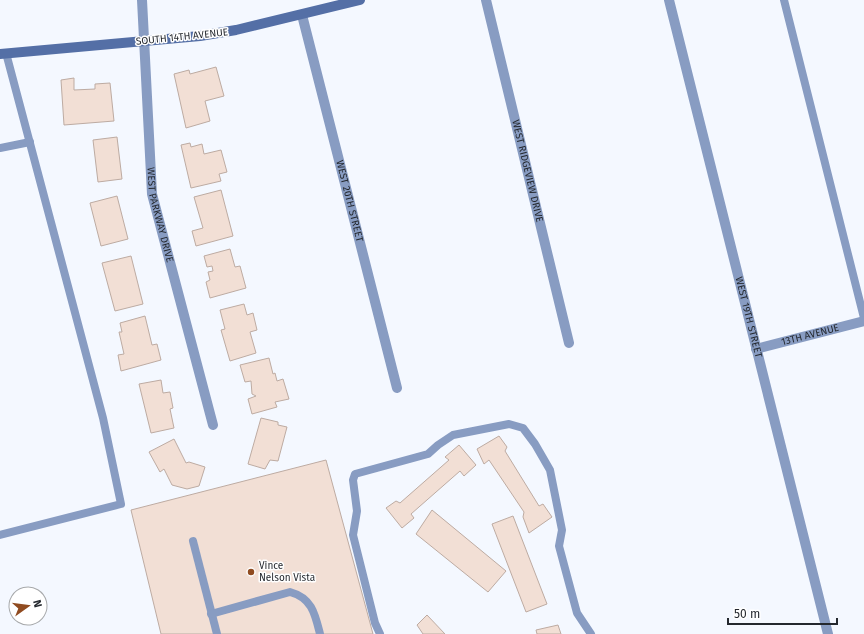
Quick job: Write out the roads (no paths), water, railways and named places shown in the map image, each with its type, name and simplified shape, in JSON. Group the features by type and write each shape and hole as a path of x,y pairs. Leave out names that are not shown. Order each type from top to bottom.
{"street":[{"name":"WEST PARKWAY DRIVE","path":"142,0 152,194 213,425"},
{"name":"SOUTH 14TH AVENUE","path":"3,54 207,35 302,15 360,0"},
{"name":"WEST RIDGEVIEW DRIVE","path":"486,0 569,343"},
{"name":"WEST 19TH STREET","path":"669,0 828,634"},
{"name":"WEST 20TH STREET","path":"302,15 397,388"},
{"name":"13TH AVENUE","path":"756,349 864,321"}],"lane":[{"path":"784,0 864,318"},
{"path":"0,534 121,504 103,418 30,142 3,54"},
{"path":"0,148 30,142"},
{"path":"380,634 375,623 353,535 358,511 352,480 355,474 428,454 453,435 509,424 522,428 535,444 550,470 562,530 559,546 577,613 591,634"},
{"path":"193,541 217,634"},
{"path":"211,614 290,592 301,595 312,607 320,634"}],"place":[{"name":"Vince Nelson Vista","path":"251,572"}]}
